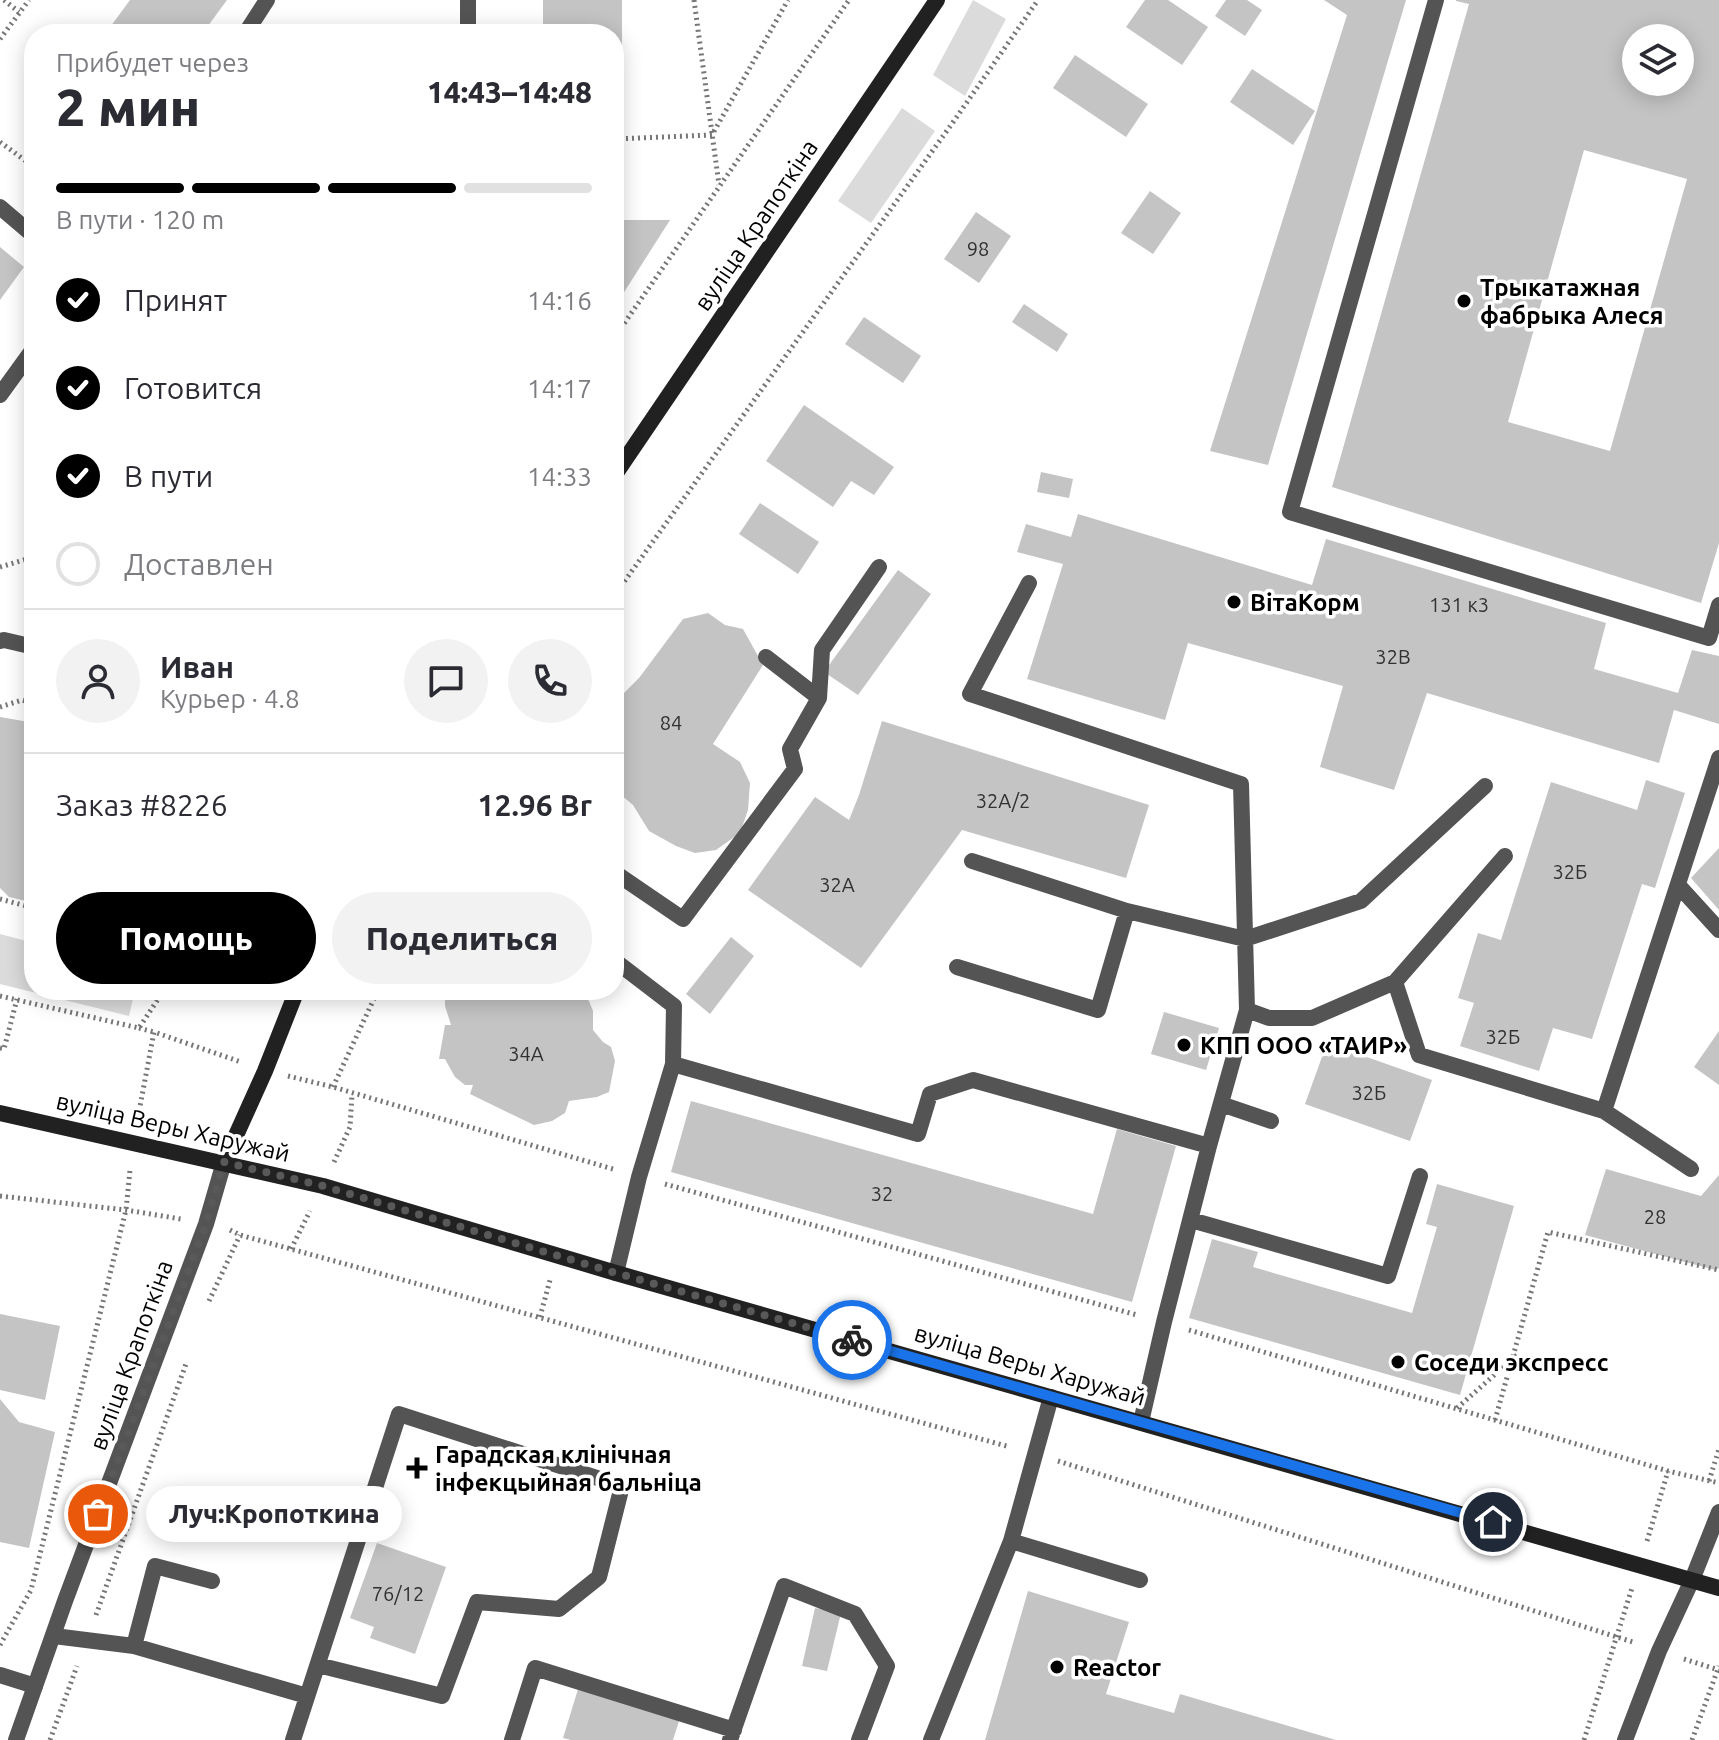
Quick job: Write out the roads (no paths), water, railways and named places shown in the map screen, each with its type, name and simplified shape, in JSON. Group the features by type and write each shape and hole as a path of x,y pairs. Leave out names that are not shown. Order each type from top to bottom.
{"main road":[{"name":"вуліца Крапоткіна","path":"624,461 937,0"},
{"name":"вуліца Крапоткіна","path":"224,1162 293,1000"},
{"name":"вуліца Веры Харужай","path":"0,1113 323,1186 616,1273 1719,1588"}],"street":[{"path":"251,24 267,0"},
{"path":"468,0 468,24"},
{"path":"1436,0 1290,512 1714,640 1719,605"},
{"path":"0,207 24,227"},
{"path":"0,395 24,362"},
{"path":"624,879 683,919 795,769 790,749 819,698 822,650 879,567"},
{"path":"1029,583 970,694 1241,784 1247,1010 1209,1146 1141,1422"},
{"path":"0,641 24,645"},
{"path":"766,657 819,698"},
{"path":"1604,1111 1719,758"},
{"path":"972,861 1127,911 1245,939 1361,901 1485,786"},
{"path":"1247,1010 1269,1018 1312,1018 1395,982 1505,856"},
{"path":"1678,885 1719,930"},
{"path":"957,967 1098,1010 1127,911"},
{"path":"616,1273 639,1177 673,1064 674,1006 624,968"},
{"path":"1395,982 1419,1055 1604,1111 1691,1169"},
{"path":"673,1064 918,1134 930,1094 973,1080 1209,1146"},
{"path":"1221,1104 1271,1121"},
{"name":"вуліца Крапоткіна","path":"16,1740 206,1224 224,1162"},
{"path":"1191,1220 1388,1276 1420,1176"},
{"path":"931,1740 1011,1541 1051,1397"},
{"path":"293,1740 399,1414 622,1486 599,1577 559,1609 477,1602 442,1696 318,1665"},
{"path":"1625,1740 1659,1651 1719,1512"},
{"path":"1011,1541 1140,1580"},
{"path":"134,1646 155,1566 212,1581"},
{"path":"512,1740 535,1668 732,1735 784,1586 855,1614 887,1666 859,1740"},
{"path":"54,1636 134,1646 307,1696"},
{"path":"0,1675 35,1686"}],"place":[{"name":"Трыкатажная фабрыка Алеся","path":"1464,301"},
{"name":"ВітаКорм","path":"1234,602"},
{"name":"КПП ООО «ТАИР»","path":"1184,1045"},
{"name":"Соседи экспресс","path":"1398,1362"},
{"name":"Гарадская клінічная інфекцыйная бальніца","path":"417,1468"},
{"name":"Луч:Кропоткина","path":"98,1514"},
{"name":"Reactor","path":"1057,1667"}]}
